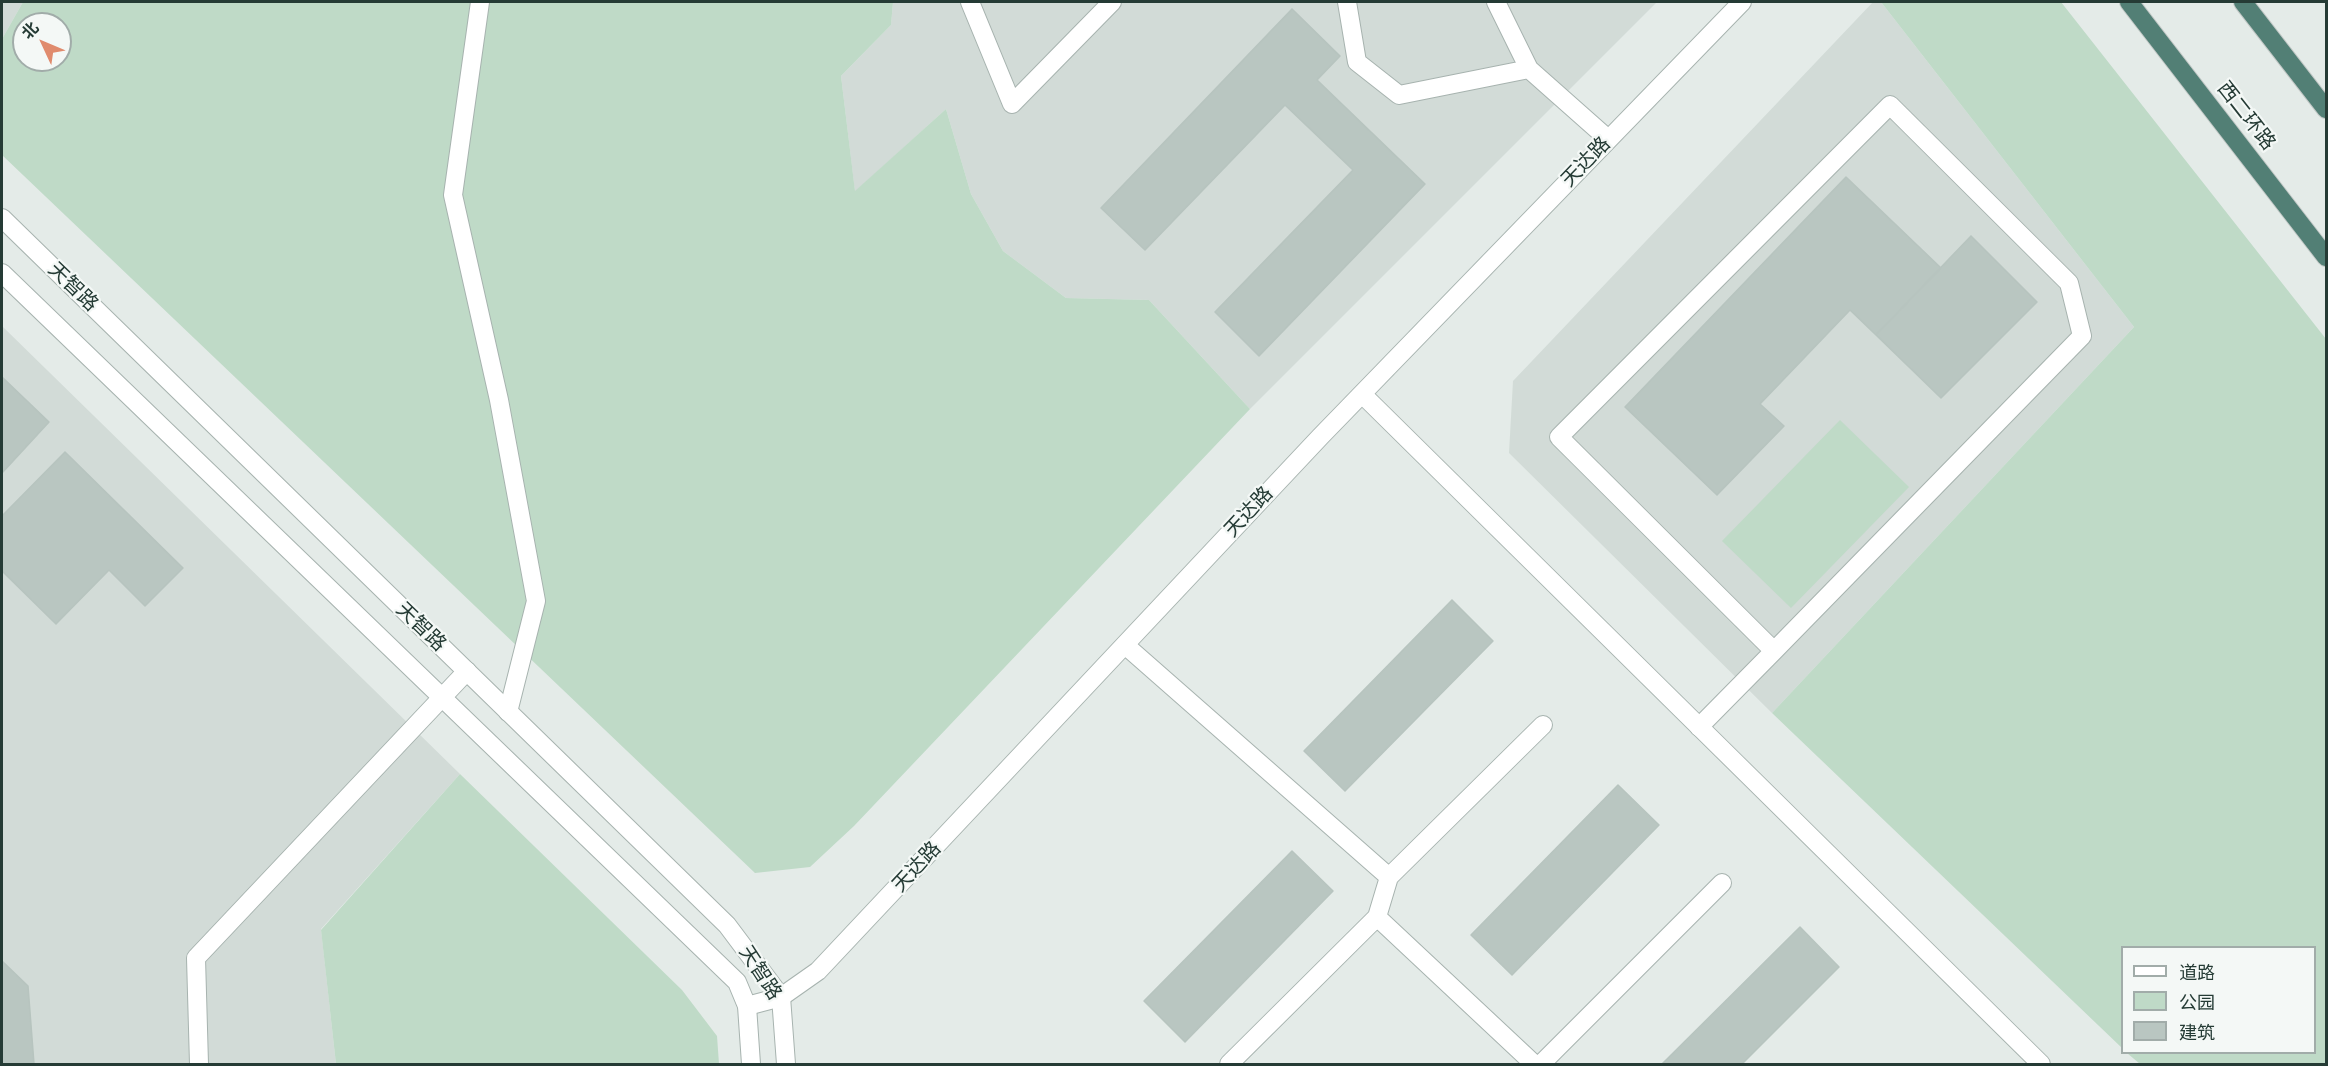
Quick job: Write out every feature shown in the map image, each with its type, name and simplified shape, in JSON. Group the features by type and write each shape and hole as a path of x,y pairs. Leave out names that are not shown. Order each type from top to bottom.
{"highway":[{"name":"西二环路","path":"2130,2 2326,257"},
{"path":"2243,2 2326,109"}],"street":[{"path":"480,2 453,195 499,400 536,601 508,712"},
{"path":"970,2 1012,104 1112,2"},
{"path":"1347,2 1357,62 1399,95 1529,69"},
{"path":"1496,2 1529,69 1608,140"},
{"name":"天达路","path":"747,1006 781,997 818,971 1362,394 1742,2"},
{"path":"1699,727 1774,651 2082,336 2069,283 1890,105 1559,437 1774,651"},
{"name":"天智路","path":"2,218 727,925 781,997 786,1065"},
{"name":"天智路","path":"2,273 737,982 747,1006 751,1065"},
{"path":"1362,394 2041,1065"},
{"path":"1125,645 1389,877"},
{"path":"199,1065 196,958 467,671"},
{"path":"1229,1065 1377,917 1389,877 1543,725"},
{"path":"1541,1065 1722,883"},
{"path":"1377,917 1534,1065"}],"shaded area":[{"path":"2,2 23,2 17,12 12,12 12,21 2,39"},
{"path":"893,2 1657,2 1250,409 1149,300 1066,298 1003,251 971,194 946,109 855,192 841,76 891,25"},
{"path":"1873,2 1881,2 2134,327 1772,713 1509,453 1513,381"},
{"path":"2,326 460,774 321,929 336,1064 2,1064"}],"green space":[{"path":"23,2 893,2 891,25 841,76 855,191 946,109 971,194 1003,251 1066,298 1149,300 1250,409 854,826 810,867 755,873 2,155 2,39 12,21 12,72 72,72 72,12 17,12"},
{"path":"1881,2 2061,2 2326,339 2326,1064 2140,1064 2128,1054 2316,1054 2316,946 2121,946 2121,1047 1772,713 2134,327"},
{"path":"1840,420 1909,487 1791,608 1722,541"},
{"path":"460,774 682,990 717,1036 719,1064 336,1064 321,930"}],"building":[{"path":"1292,9 1340,56 1317,80 1425,184 1259,356 1215,312 1353,170 1285,105 1145,250 1101,208"},
{"path":"1846,177 1941,268 1876,335 1850,310 1760,404 1784,426 1717,495 1625,407"},
{"path":"1971,236 2037,302 1941,398 1876,335"},
{"path":"2,377 49,422 2,473"},
{"path":"65,452 183,568 145,606 109,570 56,624 2,571 2,516"},
{"path":"1452,600 1493,641 1345,791 1304,751"},
{"path":"1618,785 1659,825 1512,975 1471,935"},
{"path":"1292,851 1333,891 1185,1042 1144,1001"},
{"path":"1800,927 1839,967 1742,1064 1662,1064"},
{"path":"2,961 28,986 34,1064 2,1064"}]}
